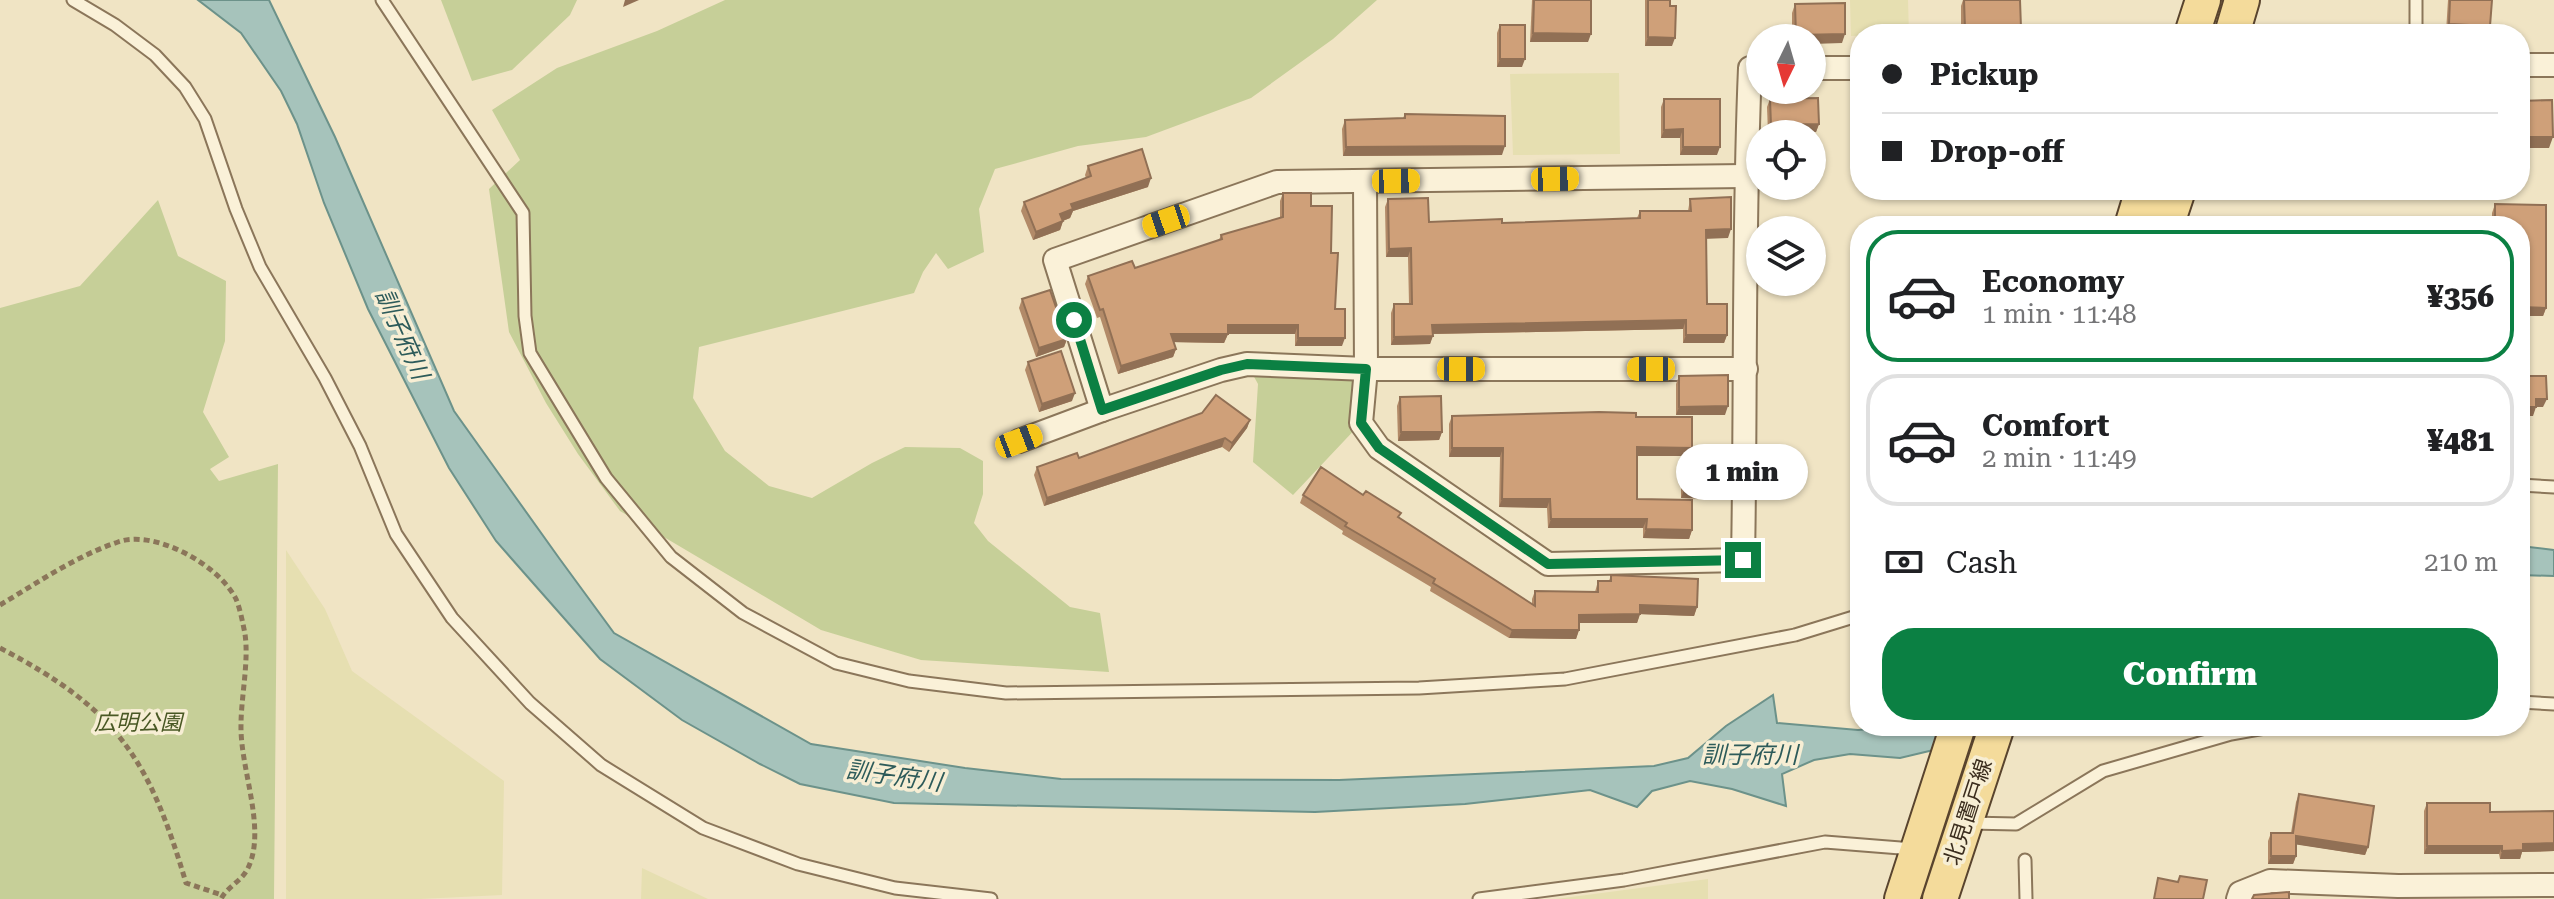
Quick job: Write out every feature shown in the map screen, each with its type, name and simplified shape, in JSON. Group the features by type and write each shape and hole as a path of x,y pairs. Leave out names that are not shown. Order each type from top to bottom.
{"main road":[{"path":"2195,24 2203,0"},
{"path":"2235,24 2242,0"},
{"name":"北見置戸線","path":"1902,899 1955,736"},
{"name":"北見置戸線","path":"1940,899 1994,736"}],"street":[{"path":"2530,65 2554,65"},
{"path":"1826,68 1850,68"},
{"path":"1365,181 1366,369 1361,423 1379,448 1548,564 1743,560 1745,176 1752,104"},
{"path":"1102,410 1055,260 1277,182 1745,176"},
{"path":"1019,441 1102,410 1247,364 1366,369 1746,369"},
{"path":"2238,899 2240,893 2270,881 2398,892 2554,885"}],"lane":[{"path":"73,0 115,25 145,48 185,87 205,119 260,267 353,432 396,534 452,618 530,703 601,765 703,828 798,864 895,888 991,899"},
{"path":"382,0 523,213 525,316 530,353 606,478 671,557 743,613 836,663 909,681 1006,693 1419,688 1565,679 1781,638 1850,618"},
{"path":"2416,0 2416,24"},
{"path":"2530,486 2554,487"},
{"path":"2530,703 2554,704"},
{"path":"1966,816 2016,824 2103,771 2224,736"},
{"path":"1479,899 1624,880 1825,842 1921,838"},
{"path":"2025,860 2026,899"}],"path":[{"path":"0,605 65,567 120,541 153,542 184,551 212,570 236,599 245,636 241,747 255,829 255,850 247,871 235,886 221,897 186,883 171,831 150,781 125,742 96,709 44,671 0,648"}],"shaded area":[{"path":"1850,0 1908,0 1909,24 1851,24"},
{"path":"1619,73 1620,154 1513,155 1510,74"},
{"path":"286,550 325,609 352,671 504,781 502,895 420,899 286,899"},
{"path":"642,868 708,899 641,899"},
{"path":"1708,879 1708,899 1556,899"}],"green space":[{"path":"441,0 577,0 570,15 512,70 472,81"},
{"path":"725,0 1377,0 1333,39 1251,98 1146,137 1078,146 995,169 979,209 984,252 948,269 936,253 914,293 699,347 693,398 725,451 769,486 812,498 905,447 960,448 983,461 983,494 974,523 988,541 1070,607 1100,613 1109,672 921,660 821,630 620,511 578,454 546,403 509,332 489,189 520,160 492,110 557,68 657,31"},
{"name":"広明公園","path":"158,200 178,256 226,281 225,341 203,412 229,457 210,469 219,481 278,464 274,899 0,899 0,308 80,286"},
{"path":"1247,364 1366,369 1361,423 1293,495 1253,462 1258,384"}],"water":[{"name":"訓子府川","path":"198,0 269,0 335,137 454,411 614,633 811,744 965,768 1061,779 1339,780 1654,766 1688,758 1726,726 1773,695 1777,723 1850,729 1850,736 1992,736 1900,758 1850,754 1814,760 1782,774 1786,806 1732,789 1690,781 1652,791 1637,807 1590,790 1465,804 1315,812 894,803 800,784 682,720 600,659 496,541 449,468 368,309 324,203 297,124 281,91 241,33"},
{"path":"2530,547 2554,550 2554,576 2530,575"}],"building":[{"path":"1534,0 1591,0 1591,34 1533,33"},
{"path":"1648,0 1670,0 1670,6 1676,6 1675,38 1648,37"},
{"path":"1964,0 2020,0 2021,24 1965,24"},
{"path":"2450,0 2492,0 2490,24 2449,24"},
{"path":"1845,3 1845,34 1826,34 1826,24 1796,24 1795,4"},
{"path":"1500,25 1525,25 1525,59 1500,59"},
{"path":"1664,99 1720,99 1720,147 1683,147 1683,129 1664,130"},
{"path":"2552,100 2553,137 2530,137 2530,101"},
{"path":"1770,104 1818,104 1819,120 1771,120"},
{"path":"1405,114 1505,116 1505,146 1346,147 1345,120 1405,118"},
{"path":"1142,149 1151,178 1071,204 1073,209 1060,214 1063,221 1036,232 1024,202 1091,176 1088,166"},
{"path":"1283,193 1311,193 1311,206 1332,206 1331,253 1338,253 1335,309 1345,309 1345,338 1298,338 1298,325 1228,325 1228,334 1171,334 1176,349 1121,366 1103,309 1100,310 1088,276 1132,261 1135,268 1222,239 1221,235 1283,217"},
{"path":"1731,197 1731,229 1706,230 1707,304 1727,304 1727,335 1686,335 1686,320 1432,325 1433,336 1394,337 1394,304 1412,304 1411,248 1389,249 1388,199 1428,198 1429,222 1502,219 1502,223 1640,218 1640,211 1691,211 1690,199"},
{"path":"2495,204 2546,205 2546,308 2530,307 2530,216 2495,216"},
{"path":"1050,290 1067,339 1039,348 1022,299"},
{"path":"1061,351 1075,393 1042,404 1028,362"},
{"path":"1728,375 1728,406 1679,407 1679,376"},
{"path":"2530,376 2546,376 2547,399 2536,399 2536,407 2530,407"},
{"path":"1216,395 1250,420 1232,443 1225,438 1047,498 1037,467 1077,453 1079,458 1202,413"},
{"path":"1441,396 1442,432 1401,432 1400,397"},
{"path":"1636,413 1636,417 1692,417 1692,448 1637,447 1637,499 1692,500 1692,530 1646,529 1647,519 1551,519 1550,499 1502,499 1503,448 1452,448 1452,416"},
{"path":"1684,458 1727,458 1727,491 1684,490"},
{"path":"1321,467 1363,495 1366,491 1401,513 1398,517 1535,606 1535,591 1598,592 1598,581 1611,581 1611,575 1698,579 1697,607 1640,605 1640,614 1579,615 1579,630 1512,630 1433,583 1435,579 1345,526 1347,523 1303,495"},
{"path":"2299,794 2374,806 2368,847 2296,836 2296,856 2271,856 2271,833 2293,833"},
{"path":"2427,803 2490,803 2490,812 2554,811 2554,843 2523,844 2523,850 2502,851 2502,846 2427,846"},
{"path":"2180,876 2207,880 2203,899 2154,899 2158,878 2178,882"},
{"path":"2289,892 2289,899 2252,899 2254,895"}],"route":[{"path":"1074,320 1102,410 1247,364 1366,369 1361,423 1379,448 1548,564 1743,560"}]}
